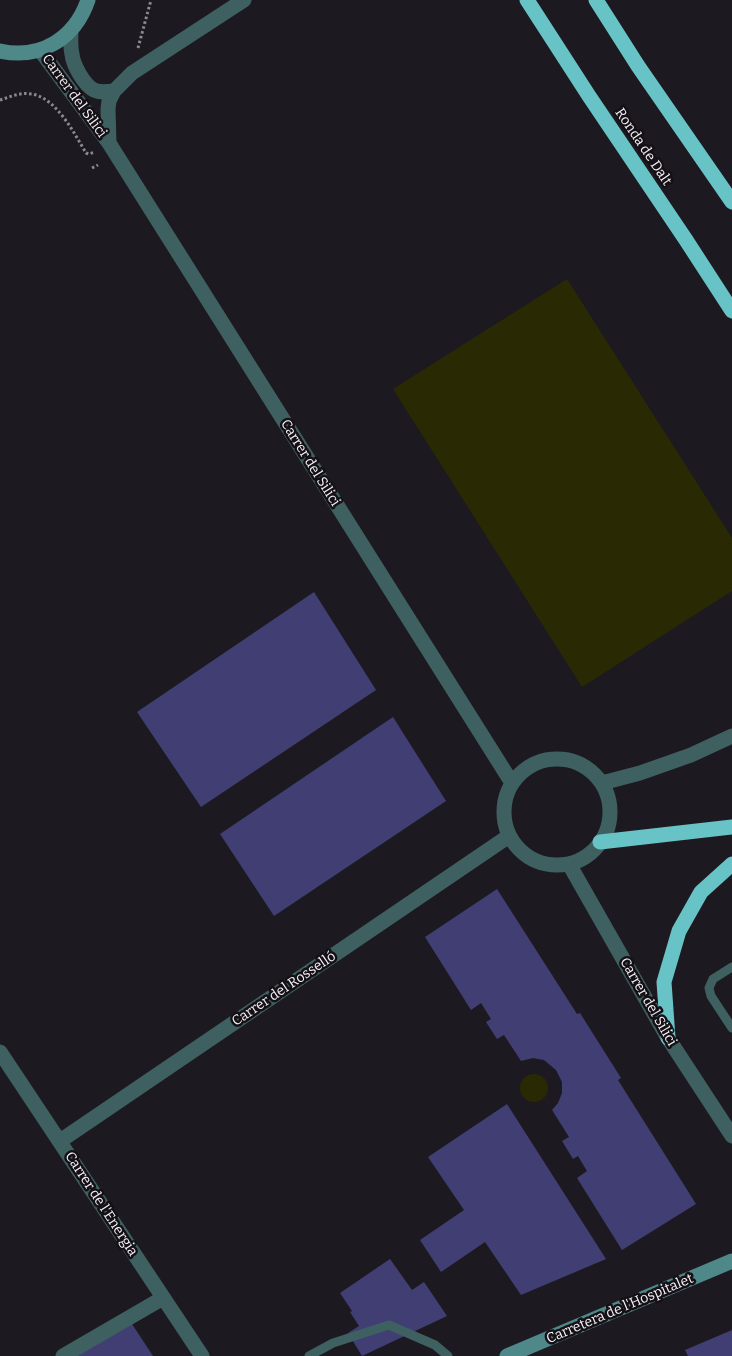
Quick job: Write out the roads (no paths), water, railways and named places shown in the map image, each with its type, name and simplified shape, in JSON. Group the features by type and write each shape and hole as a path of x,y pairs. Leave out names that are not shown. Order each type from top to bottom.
{"highway":[{"name":"Ronda de Dalt","path":"527,0 732,311"},
{"path":"596,0 638,66 732,202"},
{"path":"600,842 732,827"},
{"path":"668,1038 664,982 679,931 701,892 732,864"}],"main road":[{"path":"0,62 17,54 40,50 57,42 71,30 88,0"},
{"path":"0,51 17,54"},
{"name":"Carretera de l'Hospitalet","path":"507,1356 732,1261"}],"street":[{"path":"114,91 132,73 244,0"},
{"name":"Carrer del Silici","path":"71,30 72,54 77,69 88,86 104,92 114,91"},
{"name":"Carrer del Silici","path":"40,50 109,143 512,783"},
{"name":"Carrer del Silici","path":"109,143 108,109 109,101 114,91"},
{"path":"602,783 640,773 691,755 732,736"},
{"path":"559,759 577,763 602,783 609,801 610,820 608,830 592,851 569,864 550,865 532,860 520,851 509,836 503,809 505,800 512,783 520,774 536,764 559,759"},
{"name":"Carrer del Rosselló","path":"60,1141 509,836"},
{"name":"Carrer del Silici","path":"569,864 668,1038 730,1128"},
{"name":"Carrer de l'Energia","path":"0,1052 202,1356"},
{"path":"63,1356 163,1298"}],"lane":[{"path":"732,967 713,979 709,988 711,996 732,1028"},
{"path":"309,1356 333,1344 390,1325 435,1345 448,1356"}]}
